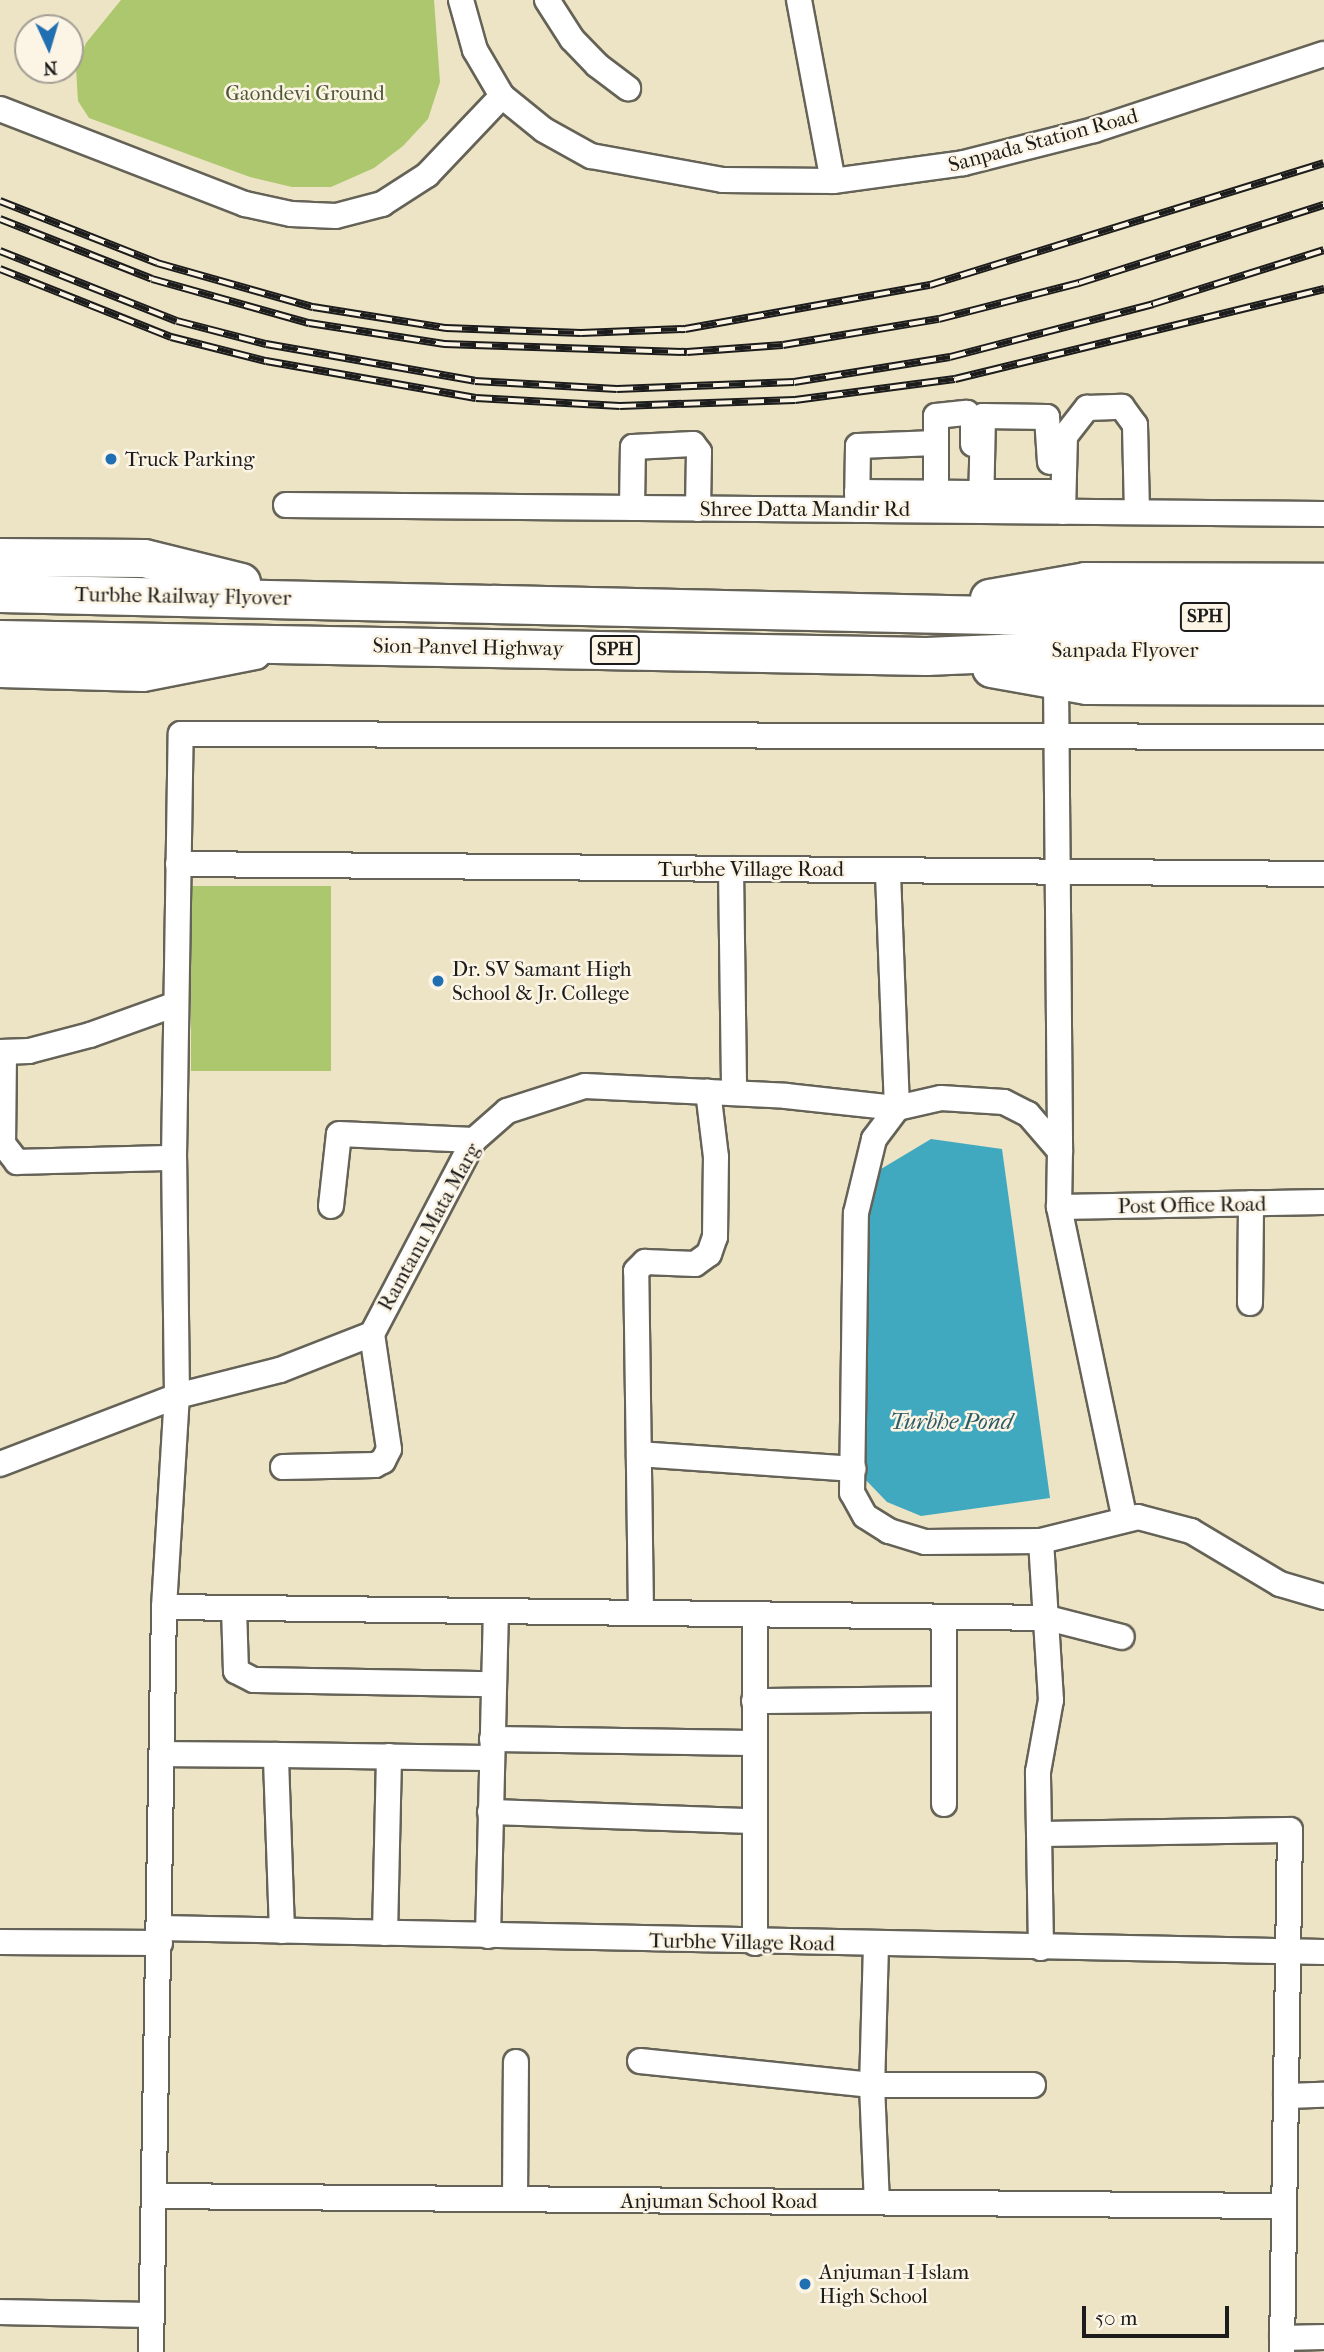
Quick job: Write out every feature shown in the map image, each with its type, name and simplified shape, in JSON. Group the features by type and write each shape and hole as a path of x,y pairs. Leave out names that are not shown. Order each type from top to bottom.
{"highway":[{"name":"Turbhe Railway Flyover","path":"0,557 144,558 307,598"},
{"path":"926,610 1085,581 1324,582"},
{"name":"Turbhe Railway Flyover","path":"0,593 307,598"},
{"path":"0,613 175,616 228,597"},
{"name":"SPH","path":"307,598 926,610"},
{"name":"Sanpada Flyover","path":"926,610 1085,633 1324,650"},
{"name":"Sanpada Flyover","path":"926,656 1085,633 1324,618"},
{"name":"SPH","path":"0,639 304,644"},
{"name":"Sion-Panvel Highway","path":"304,644 926,656"},
{"path":"926,656 1086,685 1324,686"}],"main road":[{"path":"0,671 143,675 304,644"}],"street":[{"name":"Sanpada Station Road","path":"461,0 475,50 502,96 544,130 590,156 723,180 833,181 964,163 1094,130 1324,54"},
{"path":"547,0 572,39 597,65 628,88"},
{"path":"799,0 833,181"},
{"path":"0,108 246,204 291,214 336,215 382,204 427,175 502,96"},
{"path":"1054,505 1065,436 1087,408 1122,407 1135,425 1137,512"},
{"path":"936,502 936,416 967,413 973,421 977,502"},
{"path":"977,502 981,420 988,415 1047,417 1054,505"},
{"path":"857,501 860,444 936,443"},
{"path":"632,508 633,447 692,444 699,452 698,509"},
{"name":"Shree Datta Mandir Rd","path":"286,505 698,509 857,501 977,502 1137,512 1324,514"},
{"path":"1056,680 1059,1207 1125,1519"},
{"path":"151,2352 164,1607 177,1396 174,1158 181,734 1324,737"},
{"name":"Turbhe Village Road","path":"178,864 1324,874"},
{"path":"731,869 734,1093"},
{"path":"888,870 897,1108 874,1139 856,1213 852,1493 865,1516 889,1531 925,1542 1041,1541 1138,1517 1191,1531 1280,1584 1324,1597"},
{"path":"174,1158 17,1162 4,1144 2,1052 29,1051 90,1035 176,1004"},
{"name":"Ramtanu Mata Marg","path":"0,1464 177,1396 280,1370 372,1334 474,1140 507,1111 585,1086 708,1091 897,1108 941,1098 1004,1102 1028,1114 1060,1151"},
{"path":"642,1613 636,1271 645,1262 695,1264 709,1254 715,1237 716,1157 708,1091"},
{"path":"331,1206 340,1134 474,1140"},
{"name":"Post Office Road","path":"1059,1207 1324,1202"},
{"path":"1250,1303 1251,1203"},
{"path":"283,1467 375,1465 383,1461 389,1449 372,1334"},
{"path":"639,1454 853,1469"},
{"path":"1041,1541 1048,1618 1051,1700 1038,1772 1041,1948"},
{"path":"164,1607 944,1619 1048,1618 1122,1637"},
{"path":"234,1608 236,1671 254,1680 494,1684"},
{"path":"488,1936 496,1611"},
{"path":"755,1615 755,1943"},
{"path":"944,1619 944,1804"},
{"path":"754,1701 943,1699"},
{"path":"162,1754 388,1756 491,1749 754,1743"},
{"path":"276,1755 282,1931"},
{"path":"386,1933 388,1756"},
{"path":"490,1812 754,1821"},
{"path":"1039,1834 1290,1830 1282,2345 1324,2337"},
{"name":"Turbhe Village Road","path":"0,1942 282,1931 755,1943 1324,1952"},
{"path":"876,1945 872,2085 877,2202"},
{"path":"515,2199 516,2062"},
{"path":"640,2062 872,2085 1033,2085"},
{"path":"1286,2096 1324,2095"},
{"name":"Anjuman School Road","path":"154,2196 1284,2206"},
{"path":"0,2312 152,2315"}],"green space":[{"name":"Gaondevi Ground","path":"121,0 434,0 440,82 428,119 403,146 374,168 331,187 292,187 250,177 89,118 78,101 77,84 84,84 86,43"},
{"path":"191,886 331,886 331,1071 191,1071"}],"water":[{"name":"Turbhe Pond","path":"931,1139 1002,1149 1050,1498 921,1516 887,1502 861,1475 871,1175"}],"railway":[{"path":"0,201 157,263 313,307 446,328 581,333 685,329 930,285 1324,163"},
{"path":"0,219 152,279 309,323 444,344 687,352 783,345 939,319 1079,283 1324,205"},
{"path":"0,251 177,321 266,344 475,381 617,389 794,382 950,357 1153,304 1324,250"},
{"path":"0,269 171,337 266,361 476,398 620,406 795,400 955,379 1324,289"}],"place":[{"name":"Truck Parking","path":"111,459"},
{"name":"Dr. SV Samant High School & Jr. College","path":"438,981"},
{"name":"Anjuman-I-Islam High School","path":"805,2284"}]}
